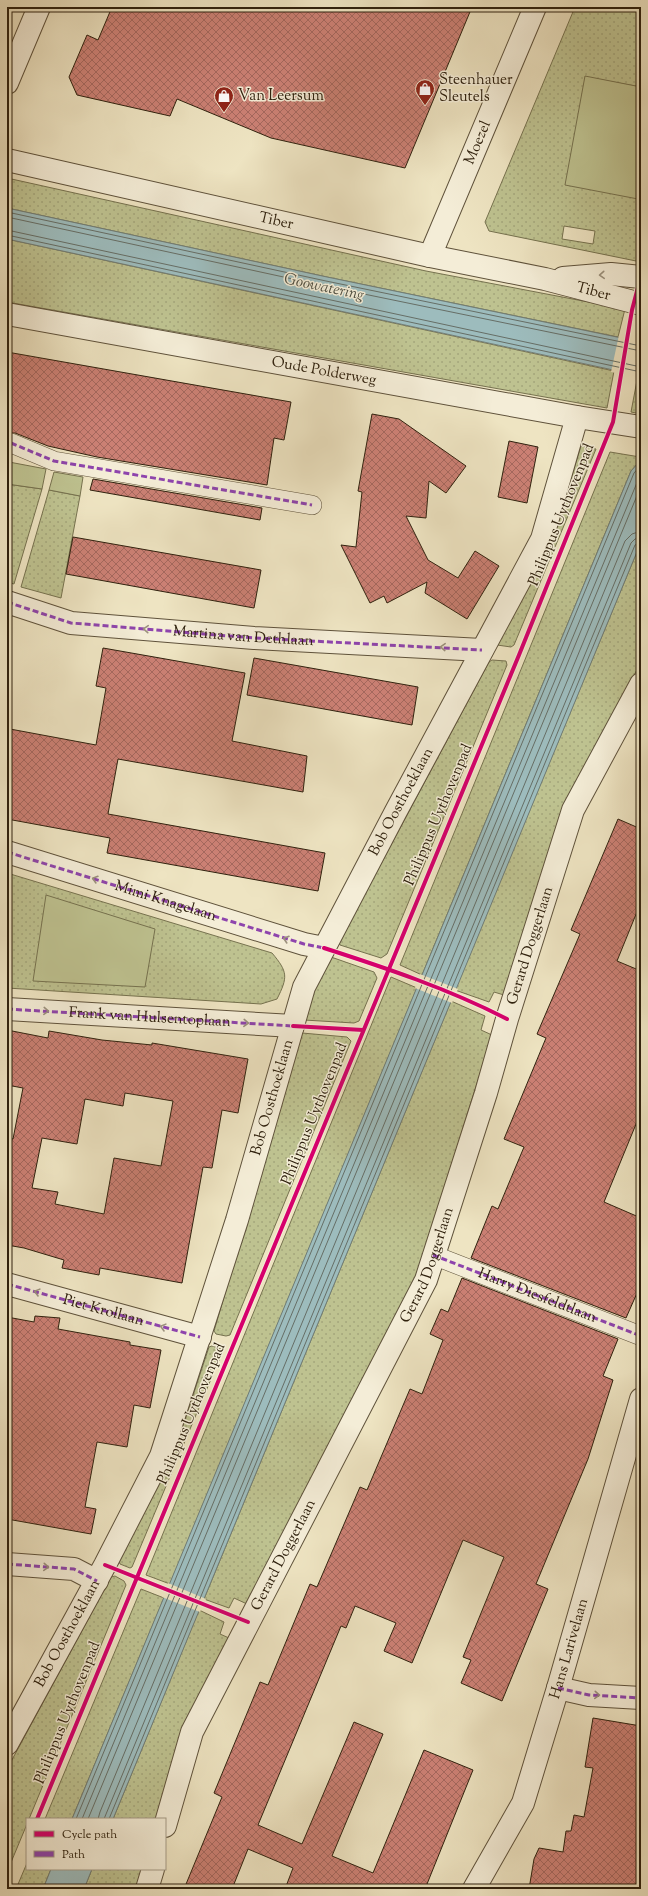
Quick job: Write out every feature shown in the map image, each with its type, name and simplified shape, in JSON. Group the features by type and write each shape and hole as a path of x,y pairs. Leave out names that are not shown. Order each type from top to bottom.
{"street":[{"path":"7,83 39,7"},
{"name":"Moezel","path":"430,256 535,7"},
{"name":"Tiber","path":"7,160 430,256 545,279 641,304"},
{"name":"Tiber","path":"545,279 611,274 641,277"},
{"name":"Oude Polderweg","path":"7,314 577,417 641,427"},
{"name":"Bob Oosthoeklaan","path":"7,1744 97,1581 161,1456 237,1220 304,988 542,539 577,417"},
{"path":"12,443 54,461 312,505"},
{"name":"Martina van Dethlaan","path":"7,602 71,623 254,638 482,650"},
{"name":"Gerard Doggerlaan","path":"166,1823 192,1732 426,1280 486,1093 507,1019 573,810 641,684"},
{"name":"Mimi Knagelaan","path":"7,852 304,944 324,948"},
{"name":"Frank van Hulsentoplaan","path":"7,1009 293,1026"},
{"name":"Harry Diesfeldtlaan","path":"433,1255 641,1336"},
{"name":"Piet Krollaan","path":"7,1284 200,1337"},
{"name":"Hans Larivelaan","path":"474,1889 523,1803 558,1688 641,1399"},
{"path":"7,1564 74,1569 97,1581"},
{"path":"558,1688 589,1695 641,1698"},
{"path":"147,1889 153,1870"}],"green space":[{"path":"575,7 641,7 641,87 585,77 637,199 641,182 641,262 489,231 485,222","holes":["564,226 595,231 593,244 562,239"]},
{"path":"585,76 641,87 641,182 638,199 565,185"},
{"path":"7,178 426,271 625,309 618,337 327,277 7,208"},
{"path":"7,239 614,371 607,408 7,302"},
{"path":"638,375 641,376 641,414 631,412"},
{"path":"581,446 596,449 514,645 511,647 497,645 551,544"},
{"path":"610,452 640,457 640,461 631,471 422,975 400,965"},
{"path":"9,462 46,469 42,489 7,484 7,470"},
{"path":"54,472 83,477 80,496 49,490"},
{"path":"7,484 42,489 14,584 7,582"},
{"path":"49,490 80,496 61,598 21,587"},
{"path":"641,542 641,662 562,811 504,995 494,992 489,1002 455,990"},
{"path":"492,660 506,661 507,665 387,954 381,958 340,945 339,942 489,662"},
{"path":"7,873 272,953 284,970 285,975 281,991 277,999 261,1004 7,988"},
{"path":"46,895 155,929 145,987 33,981"},
{"path":"331,957 374,972 377,978 359,1021 354,1023 304,1020 314,989"},
{"path":"391,977 417,988 170,1584 146,1575"},
{"path":"451,1001 485,1016 481,1030 492,1035 417,1276 247,1604 234,1598 229,1608 204,1599"},
{"path":"302,1033 347,1037 351,1041 230,1335 226,1336 216,1334 214,1331"},
{"path":"212,1346 221,1349 222,1353 132,1567 130,1568 120,1564 119,1560 173,1456 209,1347"},
{"path":"115,1576 124,1581 126,1585 29,1818 26,1818 26,1826 7,1872 7,1769 111,1577"},
{"path":"141,1589 164,1598 72,1818 45,1818"},
{"path":"199,1610 224,1622 220,1634 229,1638 157,1818 113,1818"},
{"path":"26,1865 26,1870 51,1870 43,1889 16,1889"},
{"path":"92,1870 142,1870 137,1889 84,1889"}],"water":[{"name":"Goowatering","path":"7,208 327,277 641,342 641,376 7,239"},
{"path":"640,457 641,542 113,1818 72,1818 631,471 640,461"},
{"path":"51,1870 92,1870 84,1889 43,1889"}],"pier":[{"path":"619,335 641,340 641,378 611,372"},
{"path":"420,974 458,989 452,1003 415,988"},
{"path":"168,1583 206,1599 200,1612 162,1597"}],"building":[{"path":"112,7 472,7 405,168 271,138 177,99 170,116 77,95 69,77 87,35 98,40"},
{"path":"7,352 291,402 284,440 274,438 267,485 97,457 48,446 15,433 7,433"},
{"path":"372,414 399,419 466,466 446,493 429,481 426,518 406,516 428,560 458,578 475,551 499,566 467,619 425,593 427,582 387,603 384,596 370,603 341,545 356,547 362,492 358,491"},
{"path":"509,441 538,447 527,503 498,497"},
{"path":"93,479 262,508 260,520 90,490"},
{"path":"73,537 261,570 254,608 66,574"},
{"path":"103,648 245,673 232,741 307,756 303,792 118,759 108,814 325,853 318,891 107,853 110,838 7,819 7,752 10,729 96,745 106,688 96,686"},
{"path":"254,658 418,687 412,725 247,695"},
{"path":"618,819 641,829 641,902 617,961 641,971 641,1112 604,1202 641,1218 641,1284 626,1318 471,1258 492,1206 498,1209 524,1147 504,1139 546,1038 537,1034 580,934 571,930"},
{"path":"7,1030 48,1038 49,1031 102,1040 152,1045 152,1043 248,1059 238,1113 222,1110 212,1168 203,1167 182,1283 100,1268 99,1275 62,1268 64,1260 24,1248 7,1245 7,1138 13,1139 23,1088 7,1085","holes":["125,1093 173,1101 161,1166 114,1158 104,1214 55,1204 58,1192 32,1188 42,1138 77,1144 85,1099 123,1106"]},
{"path":"462,1278 618,1339 603,1376 613,1380 588,1459 536,1584 548,1589 502,1701 461,1683 471,1660 463,1657 504,1557 463,1540 412,1663 384,1651 396,1623 355,1606 346,1628 341,1626 258,1825 302,1844 354,1722 383,1734 332,1856 373,1873 424,1750 473,1770 425,1889 285,1889 293,1868 248,1849 232,1889 184,1889 222,1797 214,1793 260,1682 268,1685 310,1584 317,1587 360,1487 367,1490 410,1389 422,1394 443,1340 430,1334 441,1309 448,1312"},
{"path":"35,1316 60,1318 58,1329 130,1342 130,1345 161,1350 150,1408 134,1405 127,1447 97,1442 85,1507 96,1509 91,1534 7,1519 7,1317 34,1322"},
{"path":"593,1718 641,1726 641,1889 529,1889 534,1859 539,1848 563,1852 566,1831 571,1831 574,1815 584,1817 593,1768 585,1767"}],"marked path":[{"path":"11,443 54,461 312,505"},
{"path":"7,602 71,623 254,638 482,650"},
{"path":"7,852 304,944 324,948"},
{"path":"7,1009 293,1026"},
{"path":"433,1255 641,1336"},
{"path":"7,1284 200,1337"},
{"path":"7,1564 74,1569 97,1581"},
{"path":"558,1688 589,1695 641,1698"}],"cycle path":[{"name":"Philippus Uythovenpad","path":"37,1818 519,655 613,422 632,310 641,276"},
{"path":"324,948 394,971 463,998 507,1019"},
{"path":"293,1026 363,1030"},
{"path":"105,1565 248,1622"}],"place":[{"name":"Steenhauer Sleutels","path":"425,106"},
{"name":"Van Leersum","path":"224,113"}]}
